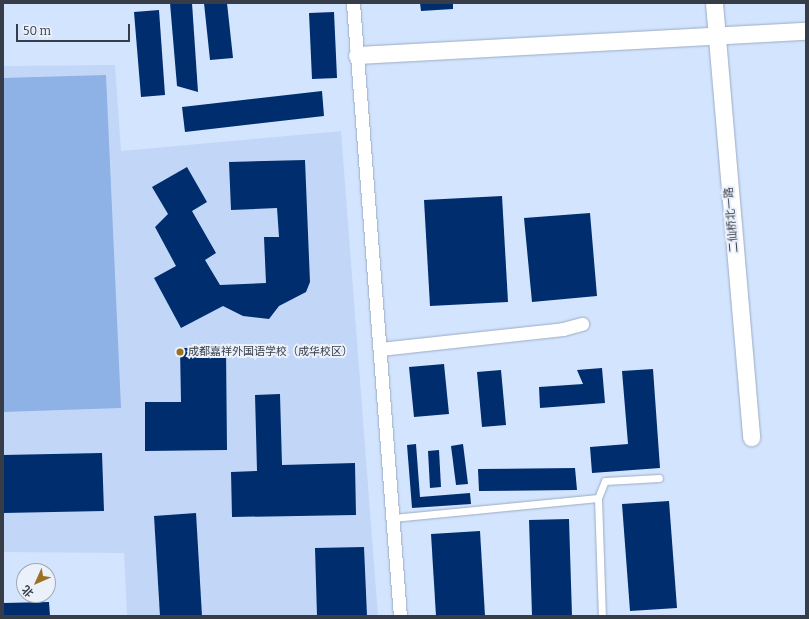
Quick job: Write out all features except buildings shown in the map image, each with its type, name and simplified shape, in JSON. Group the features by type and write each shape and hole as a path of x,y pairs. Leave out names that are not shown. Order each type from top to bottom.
{"street":[{"path":"353,3 400,616"},
{"name":"二仙桥北一路","path":"714,3 751,437"},
{"path":"357,55 806,31"},
{"path":"380,349 563,329 582,324"}],"lane":[{"path":"602,616 598,498 605,481 659,478"},
{"path":"393,518 598,498"}],"shaded area":[{"name":"成都嘉祥外国语学校（成华校区）","path":"115,65 121,151 341,131 378,616 127,616 124,553 3,552 3,66"},
{"path":"106,75 121,408 3,412 3,78"}],"place":[{"name":"成都嘉祥外国语学校（成华校区）","path":"180,352"}]}
